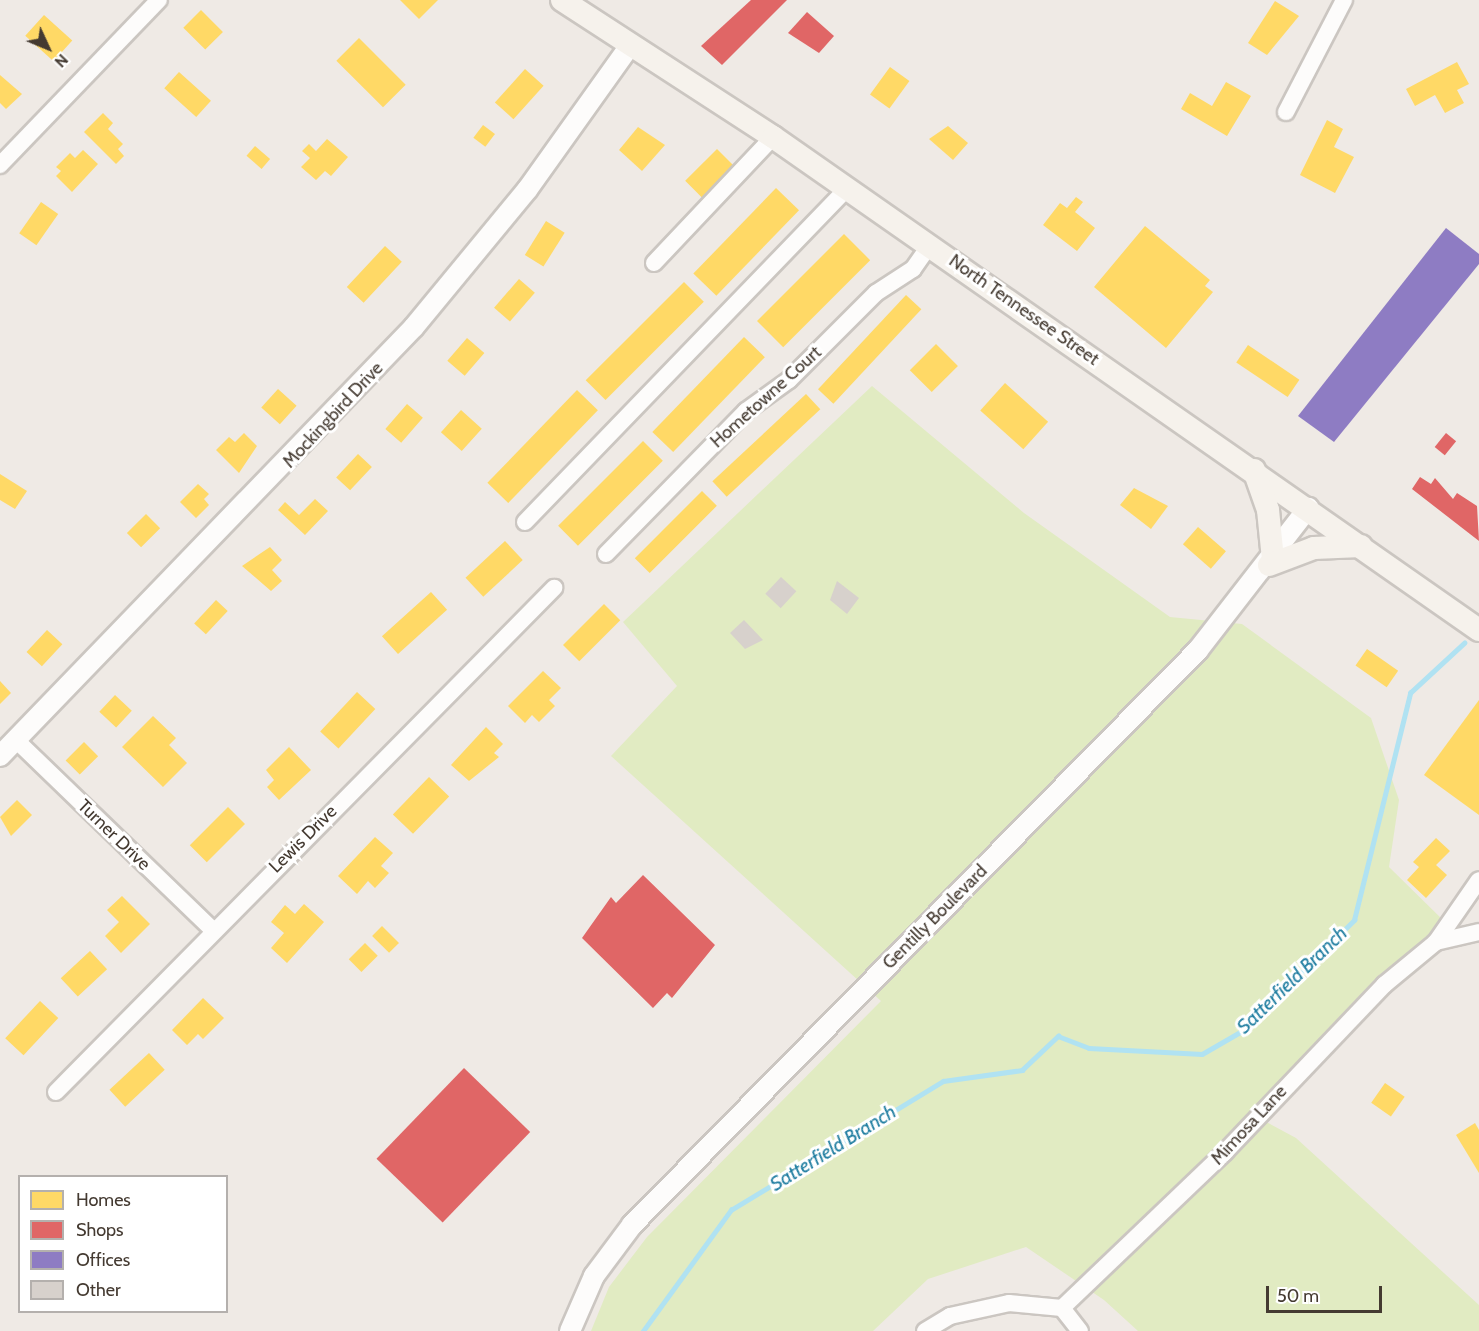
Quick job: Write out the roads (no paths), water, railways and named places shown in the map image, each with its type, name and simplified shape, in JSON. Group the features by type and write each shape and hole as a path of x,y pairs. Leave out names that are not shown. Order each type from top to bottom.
{"main road":[{"name":"North Tennessee Street","path":"562,0 773,136 1254,470 1479,630"},
{"path":"1254,470 1268,510 1271,562 1314,548 1361,546"}],"street":[{"path":"0,165 159,0"},
{"path":"1286,112 1344,0"},
{"name":"Mockingbird Drive","path":"0,756 414,327 527,190 631,44"},
{"path":"654,263 773,136"},
{"path":"525,522 848,188"},
{"name":"Hometowne Court","path":"606,554 746,411 789,380 876,293 913,269 930,245"},
{"name":"Gentilly Boulevard","path":"570,1331 594,1276 632,1225 1198,650 1271,562 1308,508"},
{"name":"Lewis Drive","path":"56,1092 213,930 554,588"},
{"name":"Turner Drive","path":"16,740 213,930"},
{"name":"Mimosa Lane","path":"1062,1308 1225,1152 1384,985 1436,942 1479,880"},
{"name":"Mimosa Lane","path":"1436,942 1479,932"},
{"path":"924,1331 978,1307 1009,1303 1062,1308 1080,1331"}],"waterway":[{"name":"Satterfield Branch","path":"643,1331 731,1210 943,1081 1022,1070 1058,1036 1089,1048 1202,1054 1242,1031 1354,920 1410,693 1464,643"}]}
